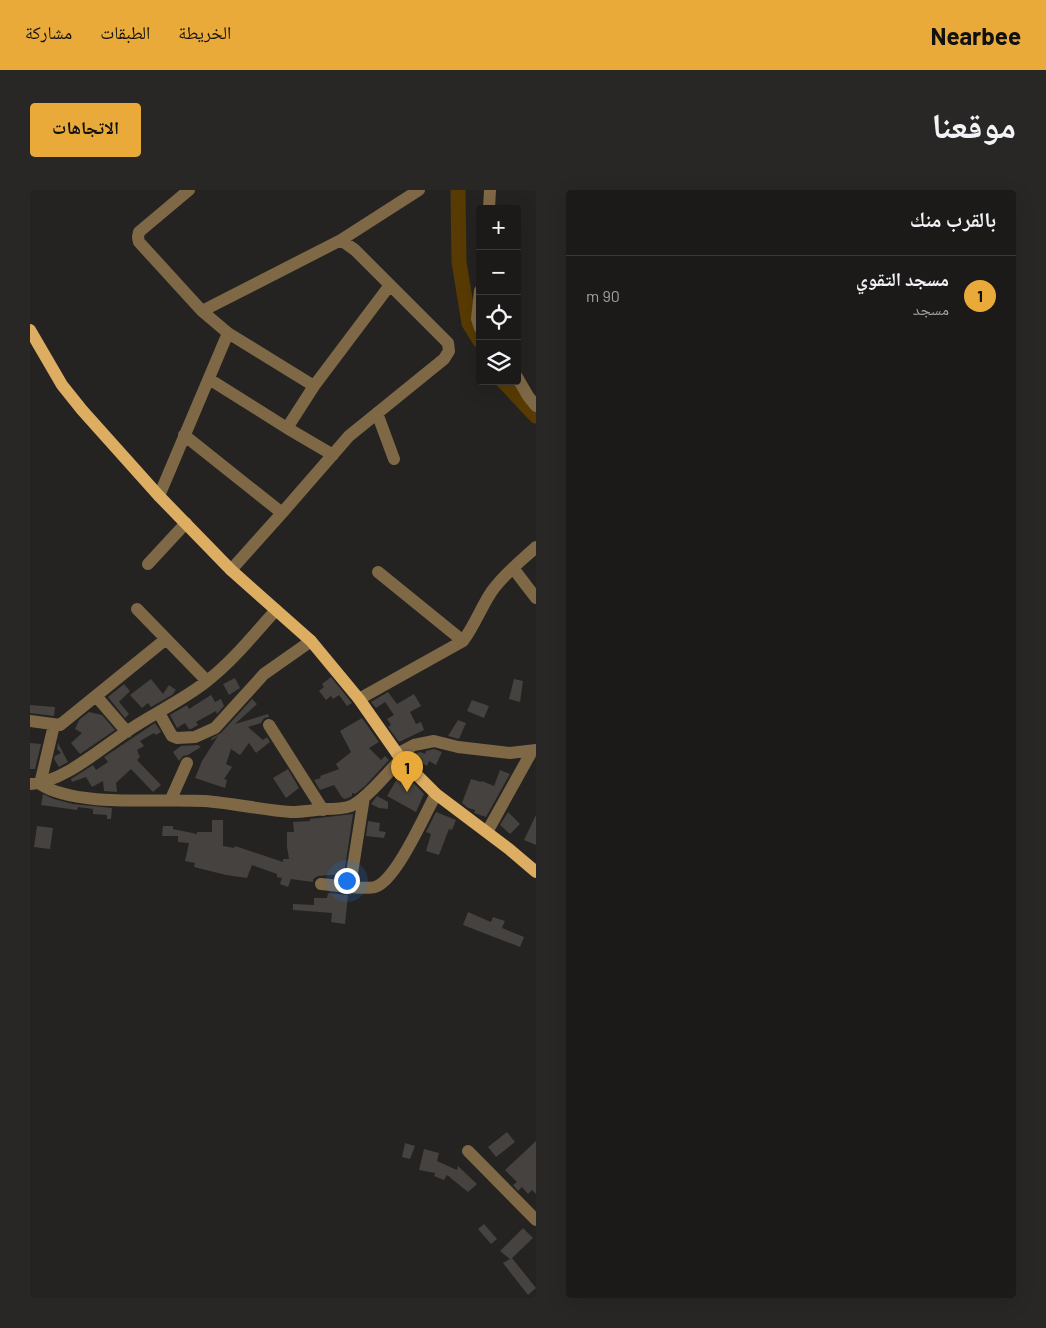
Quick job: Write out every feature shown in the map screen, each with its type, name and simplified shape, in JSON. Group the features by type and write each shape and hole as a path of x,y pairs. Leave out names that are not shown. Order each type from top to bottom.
{"main road":[{"path":"30,330 62,385 82,410 159,496 231,570 311,641 359,699 399,756 436,794 536,872"}],"street":[{"path":"189,190 139,232 140,242 202,311 228,333 314,386"},
{"path":"202,311 341,240 419,190"},
{"path":"488,205 490,190"},
{"path":"231,570 349,436 444,359 449,351 448,343 355,250 341,240"},
{"path":"287,428 314,386 390,285"},
{"path":"159,496 228,333"},
{"path":"209,379 333,455"},
{"path":"521,384 536,406"},
{"path":"377,413 394,459"},
{"path":"184,435 282,513"},
{"path":"148,564 186,523"},
{"path":"359,699 463,641 472,630 492,591 536,547"},
{"path":"513,568 536,598"},
{"path":"378,572 463,641"},
{"path":"137,608 207,681"},
{"path":"35,784 71,770 126,732 159,713 207,681 276,610"},
{"path":"30,722 60,725 166,639"},
{"path":"159,713 172,736 177,738 195,736 215,728 264,674 311,641"},
{"path":"96,696 126,732"},
{"path":"35,784 54,725"},
{"path":"269,725 323,810"},
{"path":"35,784 77,796 103,800 171,799 207,801 292,812 323,810 352,806 364,797 399,756 414,745 424,742 510,753 534,750"},
{"path":"487,832 534,750"},
{"path":"171,799 187,763"},
{"path":"321,884 372,888 381,885 388,879 399,862 436,794"},
{"path":"350,886 364,797"},
{"path":"468,1151 536,1220"}],"building":[{"path":"331,677 352,703 347,706 339,695 333,699 331,696 326,700 319,691 324,687 322,684"},
{"path":"235,678 240,688 229,695 223,684"},
{"path":"151,679 163,694 169,685 176,690 172,695 151,707 148,703 142,708 130,695"},
{"path":"514,679 523,681 520,702 509,699"},
{"path":"124,684 130,691 119,702 129,714 125,718 108,697"},
{"path":"388,692 397,704 414,694 421,706 410,712 416,724 421,722 424,730 399,742 388,727 391,725 387,719 394,715 385,702 376,708 371,702"},
{"path":"211,695 215,702 221,699 224,706 217,714 216,711 196,722 198,725 191,729 185,723 177,728 170,715 187,705 189,709"},
{"path":"252,699 257,704 235,724 268,714 269,717 264,718 261,723 248,727 263,740 267,737 270,742 256,753 249,743 240,755 231,749 226,764 232,767 224,779 227,780 225,788 195,778 202,761 218,736 211,741 212,738 221,733"},
{"path":"472,700 489,706 484,718 467,711"},
{"path":"30,705 55,707 54,716 30,713"},
{"path":"89,712 102,715 115,730 80,754 71,743 82,733 75,729 79,720"},
{"path":"362,718 379,742 369,748 381,760 385,756 389,760 365,786 355,794 352,793 352,796 348,798 344,799 334,785 320,790 314,780 339,769 336,764 351,752 340,731"},
{"path":"458,720 466,723 459,739 448,736"},
{"path":"155,723 161,732 156,735 154,733 140,741 144,746 137,750 140,757 137,760 161,785 153,792 131,769 116,783 117,792 104,791 103,781 92,787 86,777 72,782 71,779 93,765 96,770 108,762 104,757"},
{"path":"30,743 41,744 35,769 30,769"},
{"path":"58,743 68,762 59,767 54,759 55,756 61,753 57,749"},
{"path":"198,745 201,747 183,756 179,761 173,752 181,746"},
{"path":"434,749 442,752 436,765 429,761 427,766 410,756 420,752 425,754 426,751"},
{"path":"288,769 299,788 286,798 273,778"},
{"path":"500,770 510,774 486,817 474,813 475,810 468,808 462,803 471,779 494,786"},
{"path":"400,774 409,778 424,794 416,812 387,796"},
{"path":"43,794 73,804 112,808 111,819 107,819 107,815 93,814 93,809 78,807 77,810 41,805"},
{"path":"377,796 388,802 388,809 379,808 371,804"},
{"path":"436,812 456,820 452,830 449,829 439,855 426,851 431,834 426,832"},
{"path":"508,812 520,824 510,834 500,825"},
{"path":"353,814 344,874 318,876 313,879 313,882 291,879 288,887 280,884 282,878 277,877 277,874 252,865 247,878 194,867 195,863 185,861 189,843 178,842 178,836 162,836 163,826 173,826 173,829 197,834 197,832 212,832 212,820 223,820 223,846 234,848 235,846 283,862 283,859 289,859 287,832 294,832 293,822"},
{"path":"536,815 536,845 524,840"},
{"path":"368,821 380,823 379,831 386,832 384,838 366,836"},
{"path":"37,826 53,828 50,849 34,847"},
{"path":"328,893 348,895 345,924 331,922 332,913 293,910 293,904 314,905 314,898 327,898"},
{"path":"468,912 491,922 493,917 505,921 502,928 524,937 520,947 463,925"},
{"path":"507,1132 515,1142 496,1157 488,1147"},
{"path":"536,1141 536,1194 532,1190 528,1194 522,1187 518,1191 513,1185 517,1182 505,1170"},
{"path":"405,1143 415,1146 410,1159 402,1157"},
{"path":"424,1149 439,1153 437,1161 457,1170 458,1166 477,1184 468,1192 447,1175 444,1180 434,1176 435,1173 419,1170"},
{"path":"484,1224 497,1239 491,1244 478,1229"},
{"path":"523,1228 533,1238 512,1258 536,1288 528,1295 503,1263 510,1259 500,1251"}],"waterway":[{"path":"458,190 459,262 469,323 479,340"},
{"path":"507,385 536,416"}],"place":[{"name":"مسجد التقوي","path":"407,792"}]}
